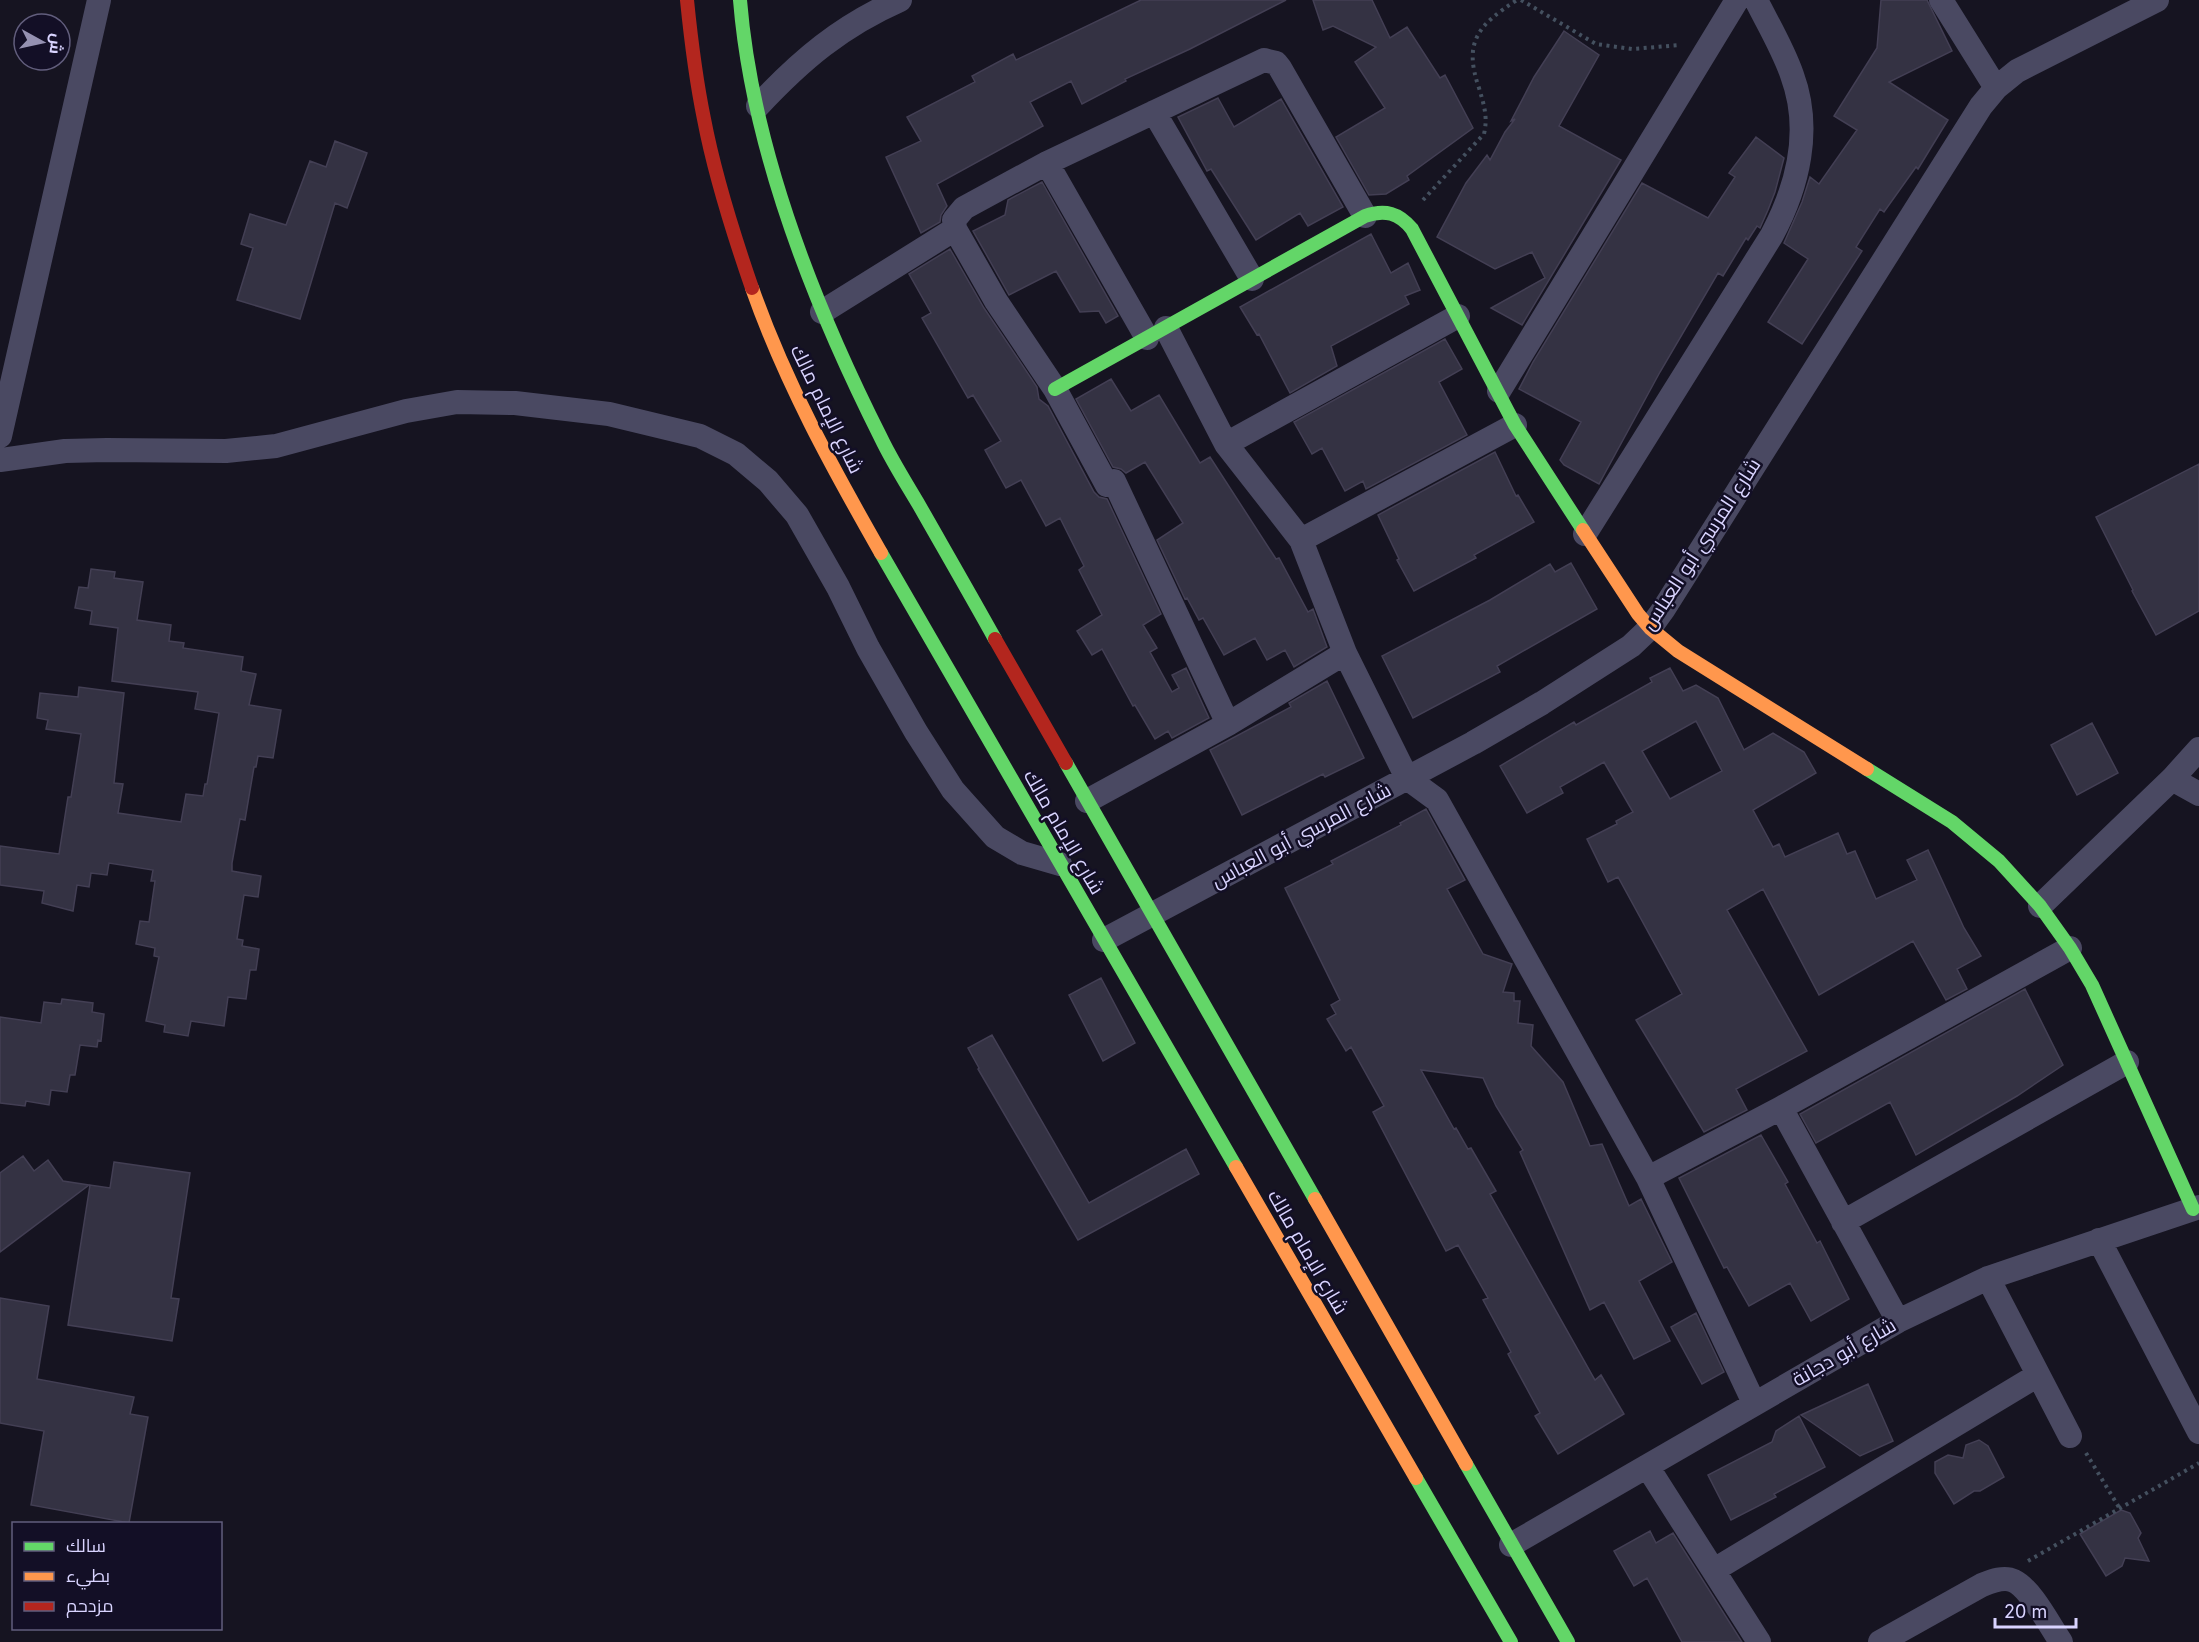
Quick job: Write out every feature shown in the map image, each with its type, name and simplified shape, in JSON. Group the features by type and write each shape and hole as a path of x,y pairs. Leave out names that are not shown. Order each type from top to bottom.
{"street":[{"path":"0,436 99,0"},
{"name":"شارع الإمام مالك","path":"687,0 690,44 705,134 728,222 773,344 828,461 1510,1642"},
{"name":"شارع الإمام مالك","path":"740,0 758,106 781,196 822,312 850,376 882,440 1568,1642"},
{"path":"758,106 793,69 832,37 876,10 900,0"},
{"path":"1499,391 1737,0"},
{"path":"1585,534 1772,235 1785,211 1795,184 1800,157 1799,102 1792,75 1756,0"},
{"path":"1941,0 1996,88"},
{"name":"شارع المرسي أبو العباس","path":"1104,940 1542,703 1631,646 1650,628 1981,106 1996,88 2017,71 2157,0"},
{"path":"1228,724 1114,481 1107,485 1055,388 996,301 955,229 954,220 964,208 1047,163 1259,62 1270,60 1280,68 1365,216"},
{"path":"1154,111 1252,279"},
{"path":"1047,163 1226,444 1301,540 1345,653 1407,778 1437,800 1648,1178 1754,1403"},
{"path":"1055,388 1365,216 1382,211 1394,213 1404,219 1412,229 1515,425 1628,599 1650,628 1678,651 1952,822 1999,861 2040,906 2070,948 2092,985 2196,1208"},
{"path":"822,312 955,229"},
{"path":"1226,444 1458,316"},
{"path":"0,460 65,451 226,451 276,446 406,411 457,402 515,403 599,412 662,425 700,436 736,454 768,481 797,515 838,587 868,648 916,732 953,790 995,837 1022,853 1060,864"},
{"path":"1301,540 1515,425"},
{"path":"1087,801 1228,724 1345,653"},
{"path":"2040,906 2172,779 2199,749"},
{"path":"2172,779 2199,794"},
{"path":"1648,1178 1781,1108 2070,948"},
{"path":"1843,1222 2127,1062"},
{"path":"1781,1108 1898,1321"},
{"name":"شارع أبو دجانة","path":"1511,1545 1898,1321 1988,1278 2196,1208"},
{"path":"2099,1240 2199,1432"},
{"path":"1988,1278 2070,1436"},
{"path":"1713,1570 2038,1375"},
{"path":"1647,1466 1759,1642"},
{"path":"1880,1642 1982,1585 1997,1579 2014,1581 2025,1590 2061,1642"}],"path":[{"path":"1404,219 1484,134 1487,121 1472,60 1473,45 1479,30 1519,0 1596,44 1632,49 1711,43"},
{"path":"2070,1436 2088,1455 2120,1509"},
{"path":"1997,1579 2199,1463"}],"building":[{"path":"1141,0 1286,0 1125,79 1126,81 1082,104 1071,81 1030,102 1043,126 937,184 947,206 941,215 940,222 921,233 886,157 921,141 907,117 975,82 972,76 1013,54 1016,60"},
{"path":"1313,0 1372,0 1390,38 1407,27 1440,78 1445,75 1473,128 1407,176 1409,180 1386,194 1369,195 1336,137 1385,108 1355,62 1376,47 1333,26 1323,30"},
{"path":"1881,0 1927,0 1952,51 1889,82 1948,120 1918,169 1916,167 1884,212 1880,209 1856,247 1862,251 1802,344 1768,322 1808,259 1784,243 1810,177 1819,184 1857,130 1834,116 1877,48"},
{"path":"1564,31 1599,55 1559,126 1621,160 1522,325 1491,308 1545,278 1532,252 1495,269 1437,237 1466,183 1487,155 1490,160 1515,119 1511,121 1534,77"},
{"path":"1218,98 1234,127 1281,99 1343,207 1308,226 1300,213 1256,240 1211,169 1207,171 1178,117"},
{"path":"1756,137 1784,158 1775,192 1760,228 1757,226 1748,240 1746,238 1723,276 1718,273 1660,372 1599,484 1564,465 1560,460 1581,422 1519,389 1533,362 1642,183 1708,218 1735,177 1729,173"},
{"path":"335,141 367,153 347,208 335,203 300,319 237,300 253,248 241,244 250,214 286,225 310,161 326,167"},
{"path":"1042,182 1118,316 1106,323 1099,311 1080,312 1056,271 1009,295 973,231 1005,215 1008,200"},
{"path":"1371,234 1391,273 1408,263 1420,290 1405,296 1409,304 1331,346 1337,366 1290,393 1259,334 1257,335 1240,307"},
{"path":"950,249 984,308 1037,387 1039,399 1048,406 1094,492 1099,497 1107,499 1161,614 1143,625 1157,648 1150,652 1172,692 1179,688 1172,675 1186,668 1209,718 1172,738 1168,731 1155,739 1135,705 1133,706 1102,649 1092,655 1077,631 1102,615 1079,570 1084,566 1060,518 1046,526 1021,480 1006,488 985,450 1001,441 973,395 968,398 922,318 931,313 909,274"},
{"path":"1445,339 1462,369 1439,382 1467,435 1366,489 1363,481 1345,491 1322,448 1312,454 1294,422"},
{"path":"1111,379 1131,411 1159,395 1200,463 1210,457 1276,559 1279,558 1308,612 1313,609 1327,647 1294,667 1285,650 1267,660 1255,638 1224,655 1203,618 1199,620 1187,598 1185,599 1157,540 1183,523 1145,462 1126,473 1113,467 1076,399"},
{"path":"1495,452 1516,496 1518,495 1534,522 1474,555 1476,558 1414,591 1397,560 1399,559 1378,515"},
{"path":"2199,464 2199,611 2156,635 2096,517"},
{"path":"1571,563 1597,609 1497,666 1500,672 1413,718 1382,656 1490,600 1550,564 1555,572"},
{"path":"91,569 115,572 114,578 143,582 137,620 171,625 169,641 184,643 183,648 243,657 241,671 256,674 249,705 281,710 273,758 258,756 256,767 254,767 245,820 240,819 232,863 232,871 261,876 258,897 244,895 237,939 243,940 242,946 259,949 256,970 250,970 246,999 228,997 224,1026 191,1021 188,1036 164,1032 165,1025 146,1021 159,957 154,956 155,948 136,944 140,921 149,922 155,881 151,881 153,870 109,863 107,875 91,873 89,887 77,885 73,911 42,903 44,891 0,885 0,846 59,854 68,797 71,797 81,734 46,729 48,720 37,718 40,693 78,697 79,687 124,693 114,783 123,784 118,813 181,822 186,794 203,796 205,784 207,784 219,713 195,709 198,692 112,681 118,628 90,624 92,611 75,608 79,587 88,588"},
{"path":"1670,668 1683,691 1696,685 1718,698 1744,750 1773,733 1804,752 1816,773 1753,810 1773,847 1779,844 1785,857 1838,833 1847,854 1855,851 1876,899 1917,880 1907,860 1928,850 1964,928 1981,956 1957,969 1967,989 1946,1000 1913,941 1819,995 1763,889 1727,910 1807,1051 1736,1089 1747,1110 1704,1132 1636,1020 1682,994 1618,877 1608,882 1587,839 1617,824 1616,821 1633,812 1604,762 1560,787 1563,793 1527,813 1500,766 1574,722 1576,725 1652,682 1650,678","holes":["1696,721 1722,771 1670,799 1642,751"]},
{"path":"1327,681 1364,758 1325,777 1323,774 1242,815 1210,750 1291,707 1289,703"},
{"path":"2092,723 2118,773 2077,795 2051,745"},
{"path":"1426,809 1465,880 1447,889 1483,954 1512,964 1503,992 1514,993 1514,1001 1520,1001 1518,1023 1533,1025 1531,1046 1563,1082 1590,1146 1602,1144 1629,1206 1641,1199 1672,1262 1639,1281 1670,1341 1634,1359 1604,1302 1590,1310 1520,1152 1523,1150 1496,1106 1483,1078 1421,1070 1454,1129 1456,1128 1468,1149 1471,1148 1496,1191 1490,1194 1595,1380 1601,1375 1624,1414 1558,1454 1535,1416 1540,1413 1508,1354 1511,1352 1483,1300 1488,1298 1458,1245 1446,1251 1373,1112 1384,1106 1351,1047 1346,1051 1327,1019 1336,1014 1331,1005 1340,1000 1285,888 1333,864 1331,861 1401,825 1400,823"},
{"path":"1101,978 1135,1043 1103,1061 1069,995"},
{"path":"2025,989 2063,1065 2017,1096 1916,1155 1890,1102 1816,1143 1800,1114"},
{"path":"62,999 93,1003 92,1012 104,1014 101,1041 98,1040 97,1047 80,1045 75,1075 70,1075 67,1092 51,1090 49,1105 26,1101 25,1106 0,1103 0,1017 41,1023 44,1002 61,1004"},
{"path":"992,1035 1089,1203 1186,1149 1199,1174 1078,1240 968,1048"},
{"path":"1761,1135 1788,1182 1785,1184 1817,1243 1820,1241 1849,1299 1811,1321 1790,1283 1749,1306 1727,1267 1724,1268 1679,1178"},
{"path":"23,1156 34,1171 48,1160 63,1181 89,1185 0,1252 0,1173"},
{"path":"114,1162 190,1173 171,1298 179,1299 172,1341 68,1325 90,1185 110,1188"},
{"path":"0,1298 49,1306 37,1379 134,1397 130,1414 148,1417 129,1522 31,1505 44,1431 0,1423"},
{"path":"1696,1313 1724,1372 1702,1384 1671,1327"},
{"path":"1868,1384 1893,1441 1860,1456 1801,1415"},
{"path":"1799,1416 1825,1467 1774,1494 1776,1497 1731,1520 1708,1475 1772,1442 1776,1431"},
{"path":"1979,1440 1988,1446 2004,1477 1980,1491 1974,1491 1954,1504 1935,1473 1935,1462 1948,1455 1963,1458 1966,1445"},
{"path":"2121,1510 2130,1513 2141,1533 2138,1538 2149,1561 2125,1558 2122,1566 2106,1576 2080,1534"},
{"path":"1650,1531 1656,1543 1673,1533 1742,1642 1682,1642 1647,1578 1634,1586 1614,1551"}],"traffic: fast":[{"path":"740,0 747,56 758,113 772,169 810,280 832,334 885,447 995,639"},
{"path":"1055,389 1365,216 1379,213 1391,214 1402,219 1412,229 1515,425 1583,530"},
{"path":"881,553 1236,1167"},
{"path":"1066,763 1315,1199"},
{"path":"1867,769 1952,822 1999,861 2040,906 2070,948 2092,985 2193,1209"},
{"path":"1466,1464 1568,1642"},
{"path":"1416,1478 1511,1642"}],"traffic: slow":[{"path":"752,288 794,390 827,456 881,553"},
{"path":"1583,530 1638,614 1650,628 1678,651 1867,769"},
{"path":"1236,1167 1416,1478"},
{"path":"1315,1199 1466,1464"}],"traffic: jam":[{"path":"687,0 696,75 708,141 725,205 752,288"},
{"path":"995,639 1066,763"}]}
